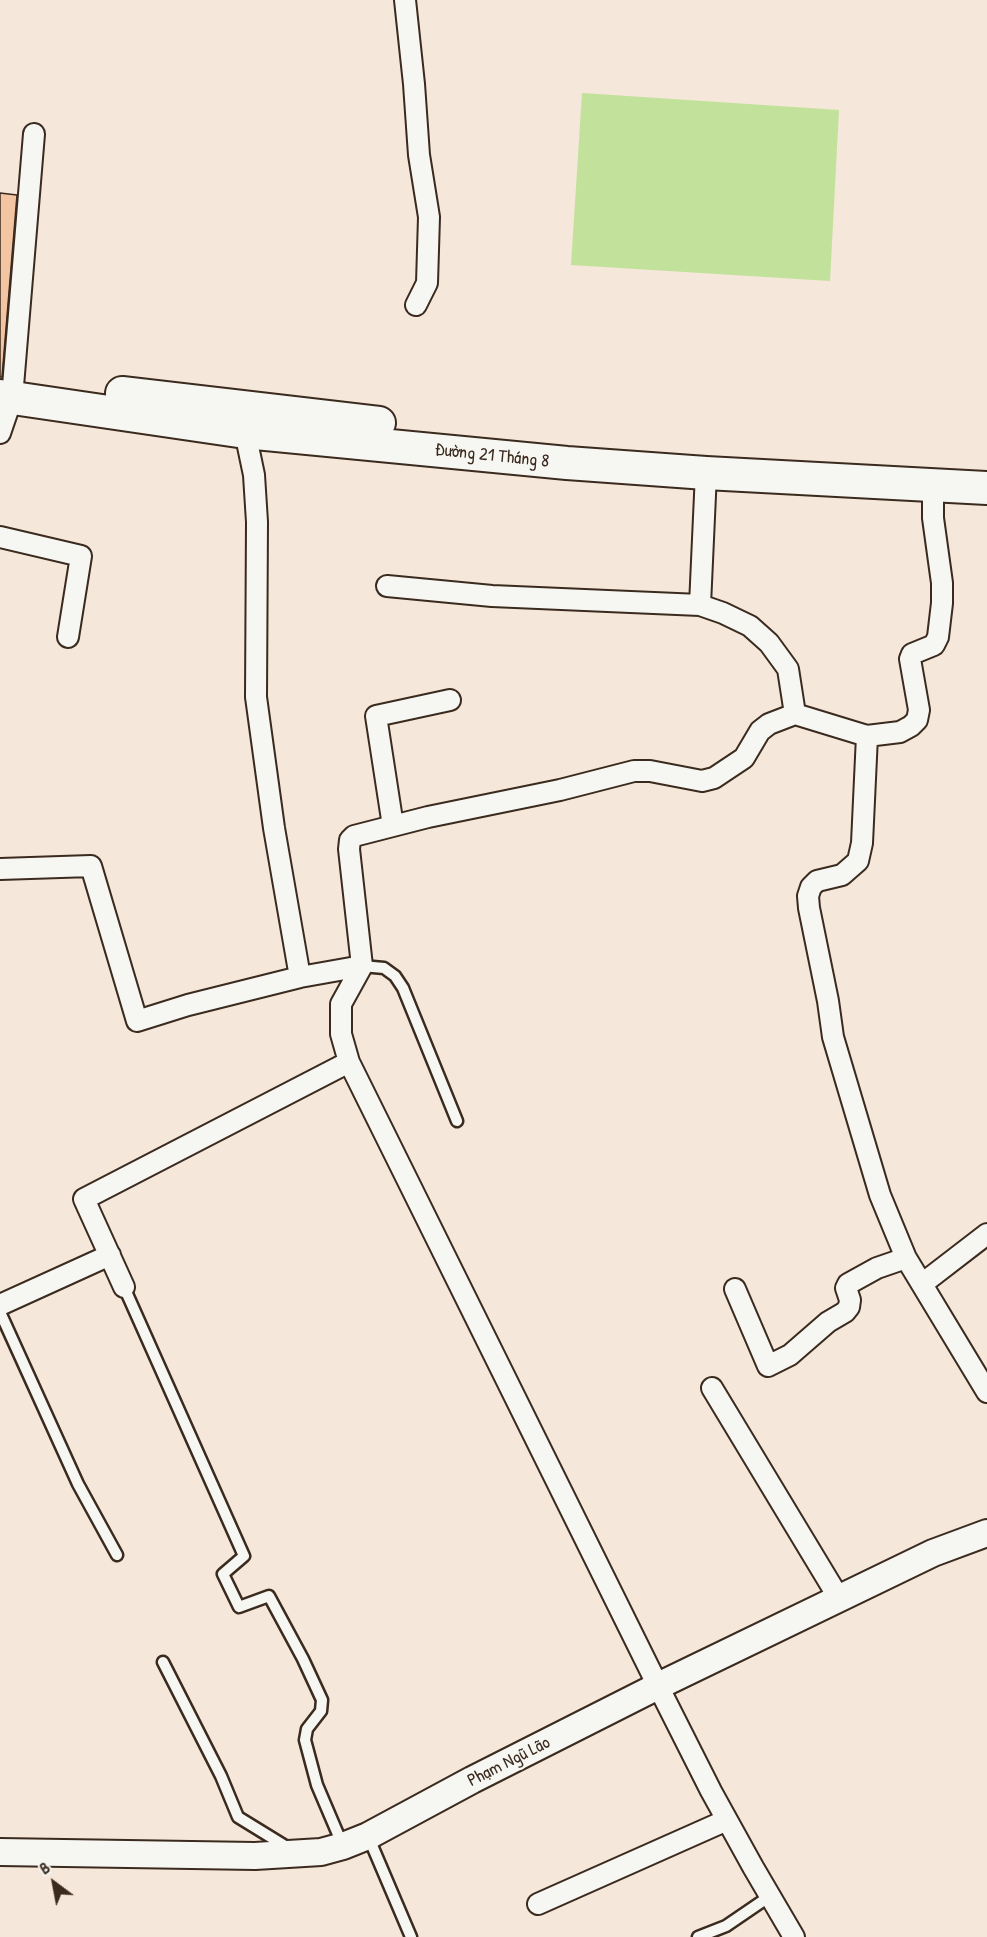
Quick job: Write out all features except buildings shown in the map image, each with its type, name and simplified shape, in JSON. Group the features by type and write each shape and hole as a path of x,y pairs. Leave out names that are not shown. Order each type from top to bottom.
{"main road":[{"name":"Đường 21 Tháng 8","path":"6,388 245,432 567,463 987,488"},
{"name":"Đường 21 Tháng 8","path":"6,388 797,464 987,470"}],"street":[{"path":"405,0 419,155 429,217 427,283 416,304"},
{"path":"0,433 34,134"},
{"path":"245,432 254,475 257,522 256,697 274,828 300,977"},
{"path":"699,605 706,473"},
{"path":"794,1937 727,1820 658,1686 349,1062 341,1034 341,1004 362,966 349,849 350,840 354,836 634,771 650,771 702,781 714,778 744,758 760,731 769,724 795,714 867,736 900,732 911,726 917,720 918,710 910,659 912,654 934,645 938,637 942,603 942,583 933,518 933,486"},
{"path":"0,537 81,556 68,637"},
{"path":"387,586 492,596 699,605 750,626 769,643 788,669 795,714"},
{"path":"393,826 376,716 450,700"},
{"path":"867,736 862,843 858,861 842,875 817,881 811,887 808,896 833,1037 880,1195 906,1258 987,1392"},
{"path":"0,869 91,866 137,1021 188,1005 300,977 362,966"},
{"path":"124,1287 84,1199 349,1062"},
{"path":"922,1284 987,1234"},
{"path":"0,1305 110,1255"},
{"path":"735,1289 768,1366 790,1355 828,1322 845,1312 850,1300 846,1288 848,1284 877,1268 906,1258"},
{"path":"712,1388 840,1600"},
{"name":"Phạm Ngũ Lão","path":"0,1852 255,1856 321,1852 343,1846 368,1836 472,1780 658,1686 840,1600 933,1553 987,1533"},
{"path":"538,1904 727,1820"}],"lane":[{"path":"362,966 384,968 395,976 457,1121"},
{"path":"124,1287 244,1556 223,1574 239,1607 269,1596 322,1700 321,1711 307,1729 305,1740 318,1785 343,1846"},
{"path":"0,1312 78,1484 117,1555"},
{"path":"163,1662 221,1776 238,1817 298,1853"},
{"path":"368,1836 411,1937"},
{"path":"698,1937 726,1926 770,1896"}],"green space":[{"path":"582,93 839,110 830,281 571,265"}]}
